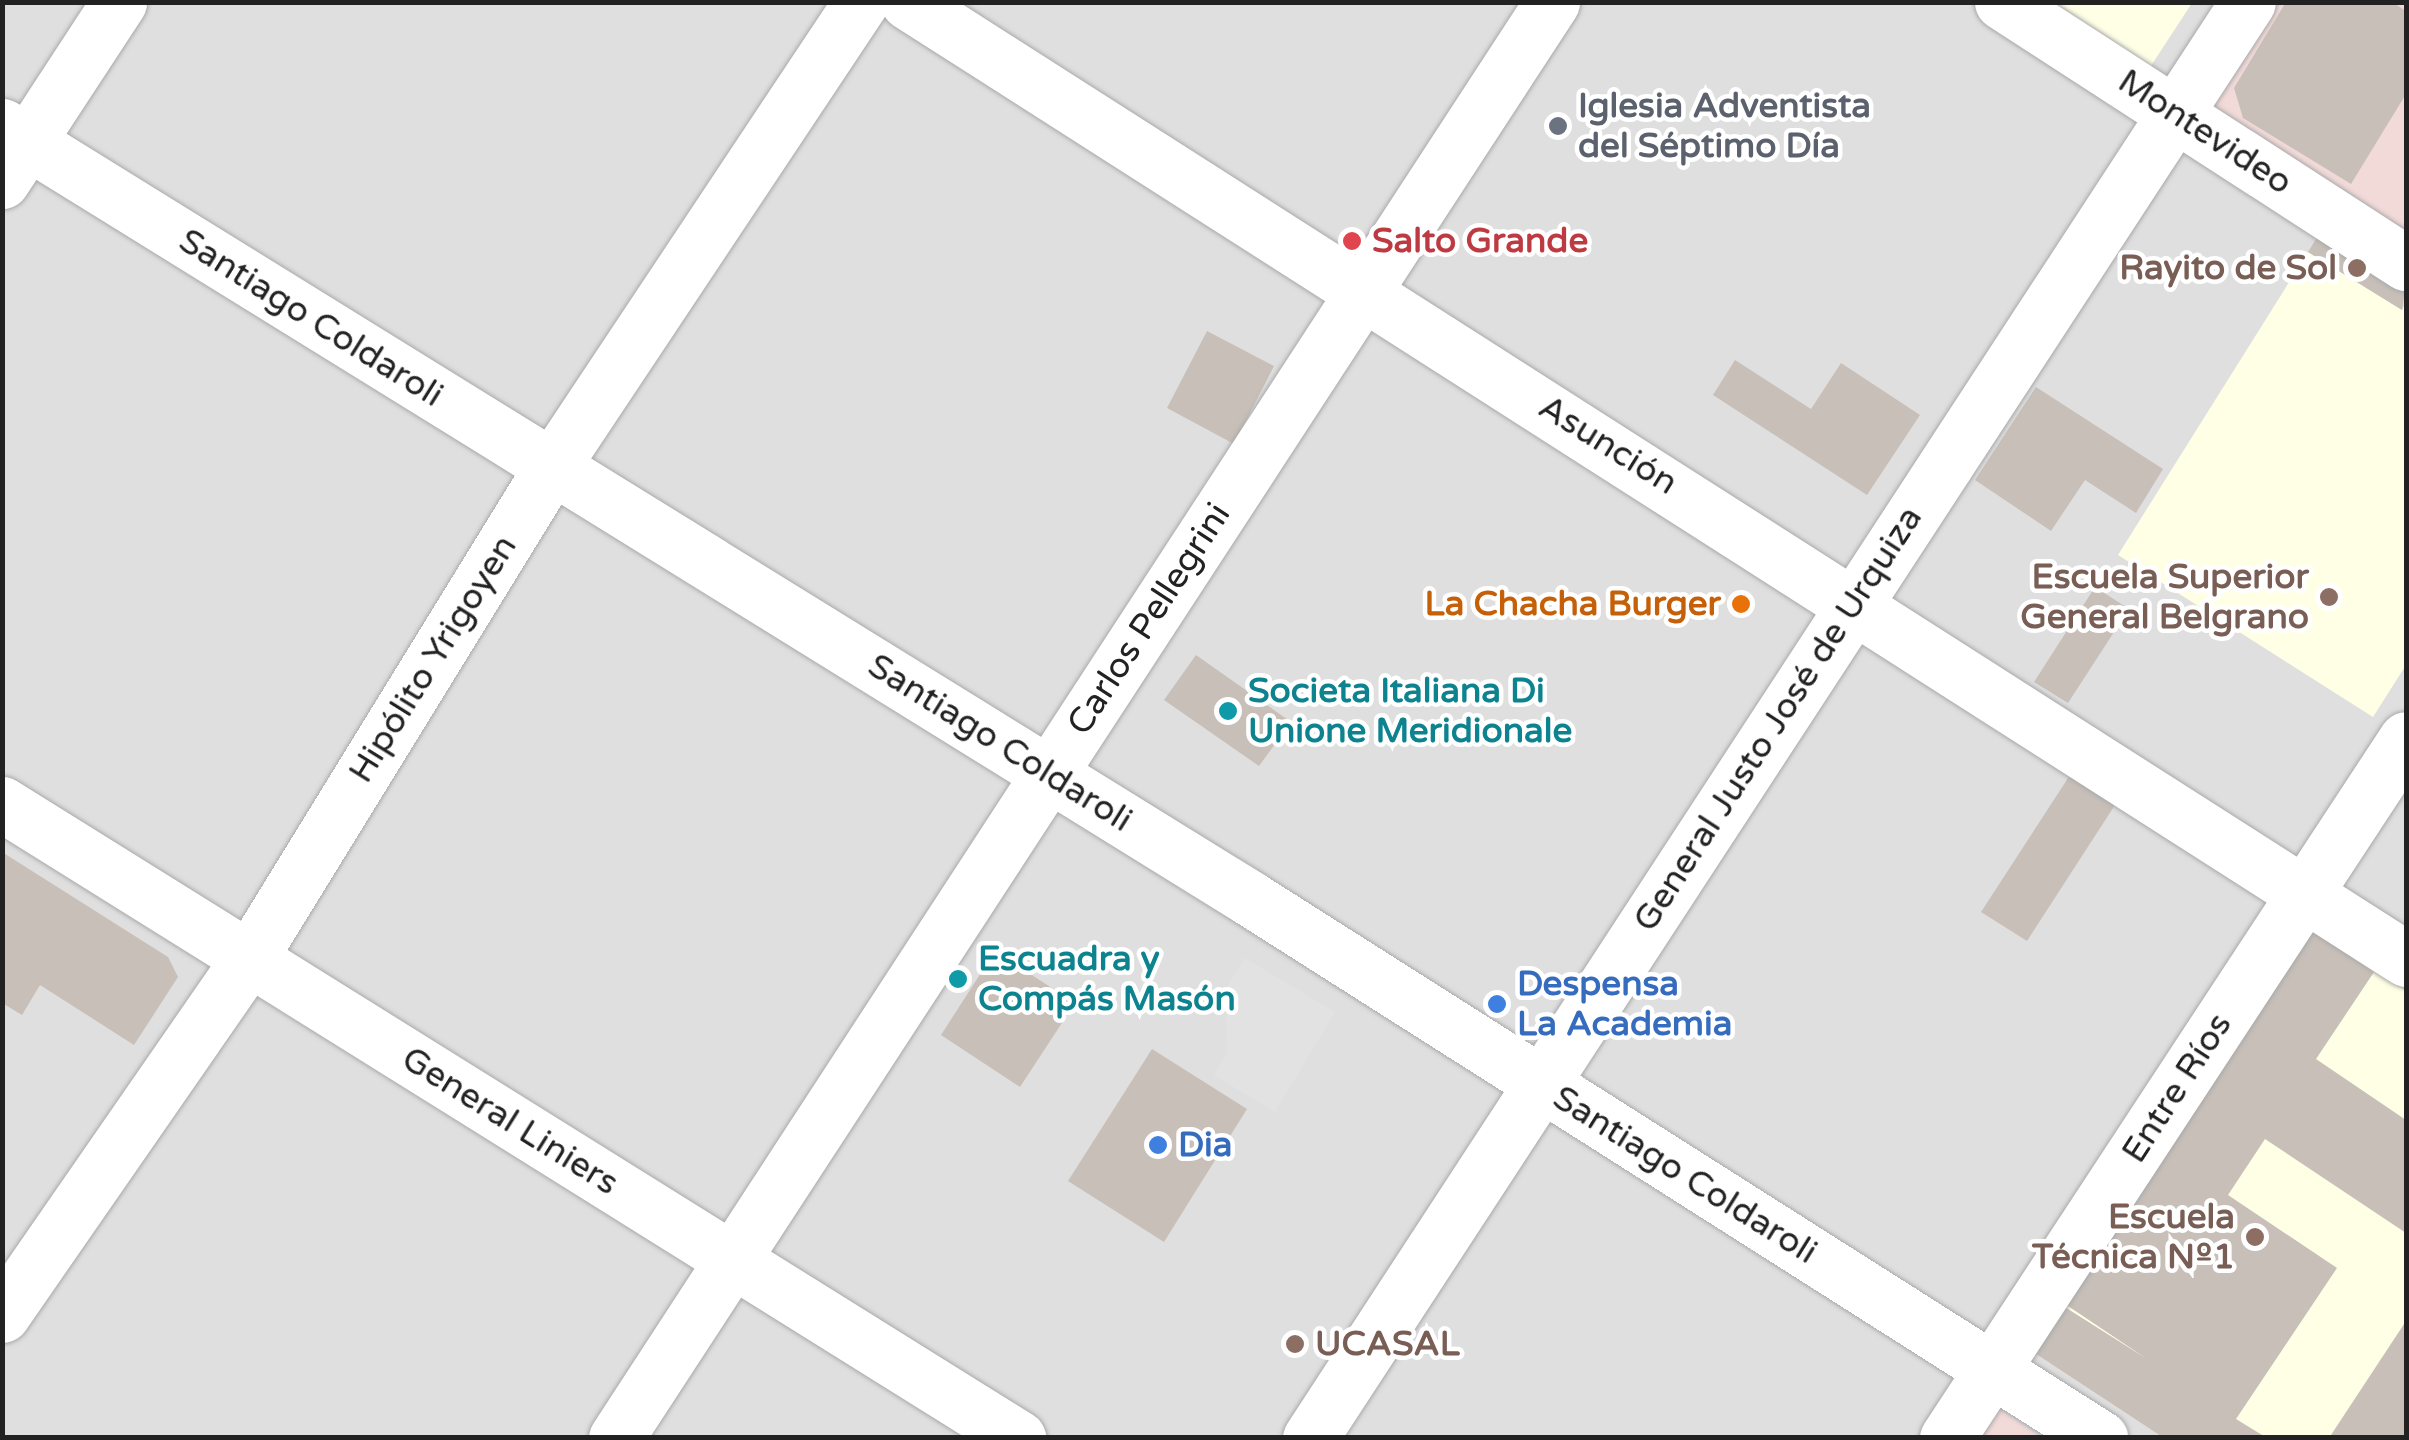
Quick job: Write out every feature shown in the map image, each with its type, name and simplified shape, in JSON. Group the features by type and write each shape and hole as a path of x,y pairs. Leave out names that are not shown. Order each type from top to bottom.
{"street":[{"path":"11,149 119,2"},
{"name":"Hipólito Yrigoyen","path":"2,1315 250,956 550,468 861,2"},
{"name":"Asunción","path":"908,2 1856,602 2406,960"},
{"name":"Carlos Pellegrini","path":"616,1438 1552,2"},
{"name":"Montevideo","path":"2002,2 2406,263"},
{"name":"General Justo José de Urquiza","path":"1310,1438 2248,2"},
{"name":"Santiago Coldaroli","path":"11,149 550,468 1049,773 2100,1438"},
{"name":"Entre Ríos","path":"1946,1438 2406,739"},
{"name":"General Liniers","path":"2,804 1018,1438"}],"shaded area":[{"path":"3,3 2406,3 2406,1437 3,1437"},
{"path":"2030,3 2192,3 2145,75"},
{"path":"2281,3 2406,3 2406,242 2213,106"},
{"path":"2308,252 2402,310 2406,303 2406,665 2373,717 2118,555"},
{"name":"Escuela Técnica Nº1","path":"2305,926 2406,991 2406,1437 2263,1437 2060,1304"},
{"path":"1245,958 1335,1012 1275,1112 1214,1075 1227,1053 1225,990"},
{"path":"1988,1401 2040,1437 1964,1438"}],"building":[{"path":"2286,2 2392,2 2406,11 2406,94 2351,184 2243,118 2234,88"},
{"name":"Rayito de Sol","path":"2321,231 2406,285 2402,310 2308,252"},
{"path":"1207,331 1274,366 1234,444 1167,408"},
{"path":"1735,360 1811,409 1841,363 1920,415 1867,495 1713,395"},
{"path":"2036,387 2163,469 2136,513 2085,480 2051,531 1975,480"},
{"path":"2095,587 2129,609 2068,703 2034,682"},
{"name":"Societa Italiana Di Unione Meridionale","path":"1196,655 1291,722 1259,766 1164,700"},
{"path":"2070,775 2115,805 2027,941 1981,912"},
{"path":"2,852 168,957 178,977 134,1045 40,985 22,1015 2,1003"},
{"name":"Escuela Técnica Nº1","path":"2305,926 2374,972 2316,1059 2406,1120 2406,1233 2265,1139 2228,1195 2337,1268 2236,1419 2267,1438 2164,1438 2030,1350 2060,1304 2147,1359 2059,1300"},
{"path":"995,951 1075,1003 1020,1087 941,1035"},
{"name":"Dia","path":"1152,1049 1247,1109 1164,1242 1068,1181"},
{"path":"2406,1321 2406,1438 2329,1438"}],"place":[{"name":"Iglesia Adventista del Séptimo Día","path":"1558,126"},
{"name":"Salto Grande","path":"1352,241"},
{"name":"Rayito de Sol","path":"2357,268"},
{"name":"Escuela Superior General Belgrano","path":"2329,597"},
{"name":"La Chacha Burger","path":"1741,604"},
{"name":"Societa Italiana Di Unione Meridionale","path":"1228,711"},
{"name":"Escuadra y Compás Masón","path":"958,979"},
{"name":"Despensa La Academia","path":"1497,1004"},
{"name":"Dia","path":"1158,1145"},
{"name":"Escuela Técnica Nº1","path":"2255,1237"},
{"name":"UCASAL","path":"1295,1344"}]}
